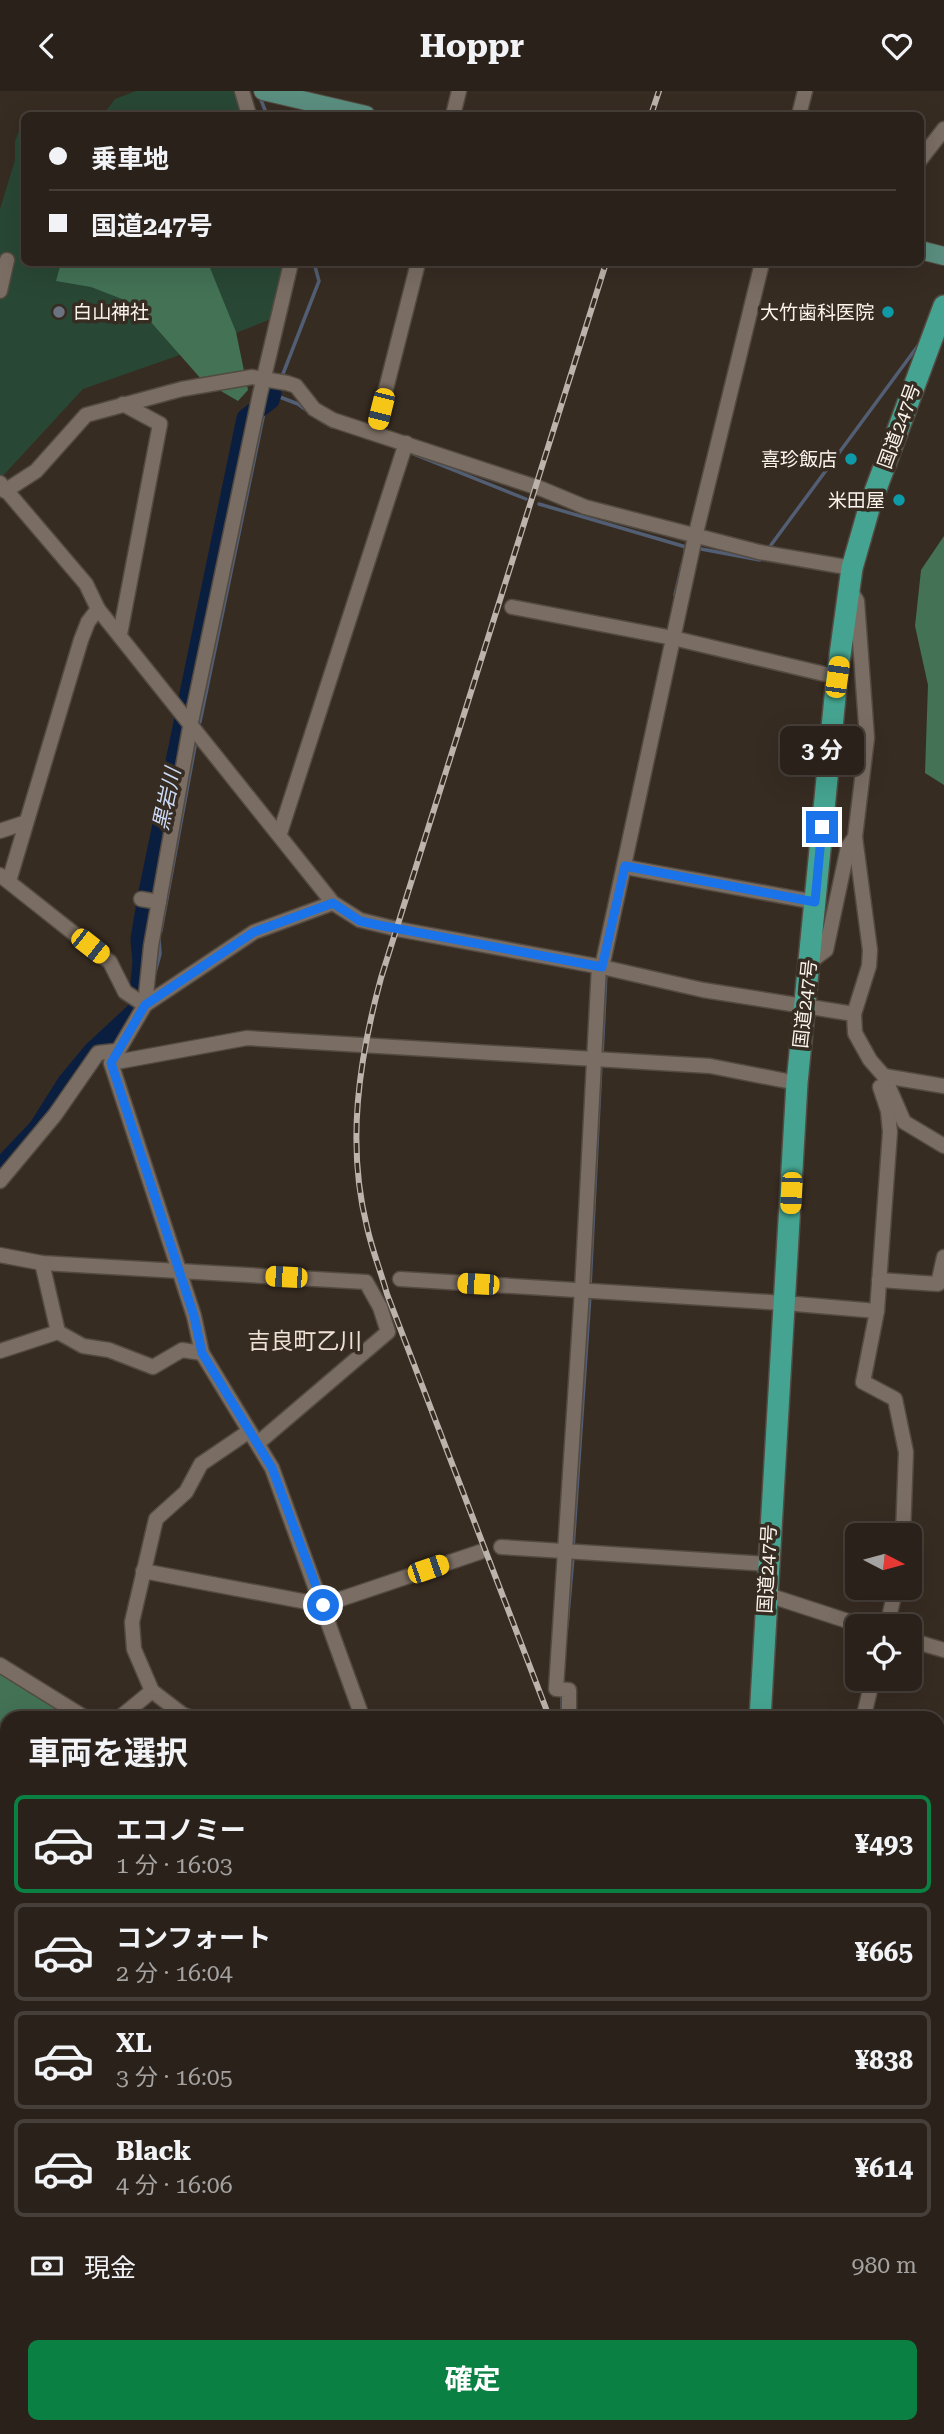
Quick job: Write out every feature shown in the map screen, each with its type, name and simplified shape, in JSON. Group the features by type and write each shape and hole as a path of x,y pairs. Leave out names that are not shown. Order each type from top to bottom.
{"highway":[{"name":"国道247号","path":"760,1711 765,1594 797,1083 837,677 850,578 870,505 944,306"}],"main road":[{"path":"265,92 353,112"},
{"path":"924,251 944,256"}],"street":[{"path":"242,91 248,112"},
{"path":"454,112 459,91"},
{"path":"800,112 805,91"},
{"path":"924,155 944,129"},
{"path":"0,291 7,260"},
{"path":"114,1057 135,1026 145,1004 158,902 191,722 255,419 271,384 291,266"},
{"path":"375,432 417,266"},
{"path":"567,1711 562,1689 588,1291 604,967 669,637 760,266"},
{"path":"854,1014 703,990 604,967 360,921 333,903 181,709 98,609 86,585 3,487 36,471 86,415 234,379 296,386 314,409 333,420 375,432 405,448 542,489 585,507 850,578 857,601 867,738 855,837 870,950 869,966 854,1014 855,1033 870,1060 888,1111 890,1132 877,1311 863,1382 895,1399 906,1452 903,1523"},
{"path":"120,634 160,424 123,404"},
{"path":"280,833 405,448"},
{"path":"512,607 669,637 837,677"},
{"path":"98,609 88,622 81,640 4,878 110,962 126,992 145,1004"},
{"path":"0,831 24,823"},
{"path":"810,962 826,950 848,847 855,837"},
{"path":"625,866 815,902"},
{"path":"141,899 158,902"},
{"path":"145,1004 254,932 333,903"},
{"path":"0,1181 55,1115 98,1053 114,1057 247,1038 709,1066 797,1083"},
{"path":"114,1057 202,1353 247,1432 258,1443 272,1468 360,1711"},
{"path":"870,1060 884,1076 904,1122 944,1146"},
{"path":"884,1076 944,1086"},
{"path":"0,1255 42,1263 366,1282 380,1307 388,1332 258,1443"},
{"path":"879,1280 938,1285 944,1257"},
{"path":"42,1263 58,1332"},
{"path":"400,1279 877,1311"},
{"path":"0,1351 58,1332 83,1346 109,1350 153,1367 182,1350 202,1353"},
{"path":"178,1711 152,1691 134,1649 132,1622 143,1571 156,1519 186,1492 201,1464 247,1432"},
{"path":"501,1547 767,1564"},
{"path":"143,1571 323,1605 480,1552"},
{"path":"765,1594 845,1620"},
{"path":"922,1644 944,1650"},
{"path":"0,1665 74,1711"},
{"path":"128,1711 152,1691"},
{"path":"865,1711 870,1691"}],"green space":[{"path":"136,91 242,91 248,112 105,112 115,99"},
{"path":"21,126 21,266 290,266 281,315 194,350 83,389 0,479 0,209 15,160 15,141"},
{"path":"60,266 209,266 236,332 248,390 238,401 202,380 135,304 91,287 56,281"},
{"path":"944,536 944,785 925,773 928,685 915,626 921,570"},
{"path":"0,1671 64,1711 0,1711"}],"waterway":[{"path":"259,95 266,112"},
{"path":"281,379 319,281 315,266"},
{"path":"771,545 920,343"},
{"path":"277,385 272,394 298,404 309,412"},
{"name":"黒岩川","path":"0,1168 38,1128 67,1082 92,1052 137,1010 142,963 140,939 147,897 246,418 270,400 272,394"},
{"path":"200,722 266,403"},
{"path":"318,419 332,427"},
{"path":"406,451 526,499"},
{"path":"539,504 686,547 685,551"},
{"path":"701,549 760,560"},
{"path":"675,595 682,565"},
{"path":"161,931 196,741"},
{"path":"153,980 160,954 159,938"},
{"path":"602,1056 606,973"},
{"path":"590,1287 601,1064"},
{"path":"573,1549 590,1295"},
{"path":"567,1626 573,1557"},
{"path":"562,1693 562,1711"}],"railway":[{"path":"652,112 659,91"},
{"path":"547,1711 387,1294 369,1236 361,1196 356,1133 361,1070 381,978 605,266"}],"place":[{"name":"白山神社","path":"59,312"},
{"name":"大竹歯科医院","path":"888,312"},
{"name":"喜珍飯店","path":"851,459"},
{"name":"米田屋","path":"899,500"}],"district":[{"name":"吉良町乙川","path":"305,1341"}],"route":[{"path":"323,1605 272,1468 258,1443 247,1432 202,1353 194,1316 111,1063 145,1005 254,932 333,903 360,921 602,967 625,866 815,902 822,827"}]}
